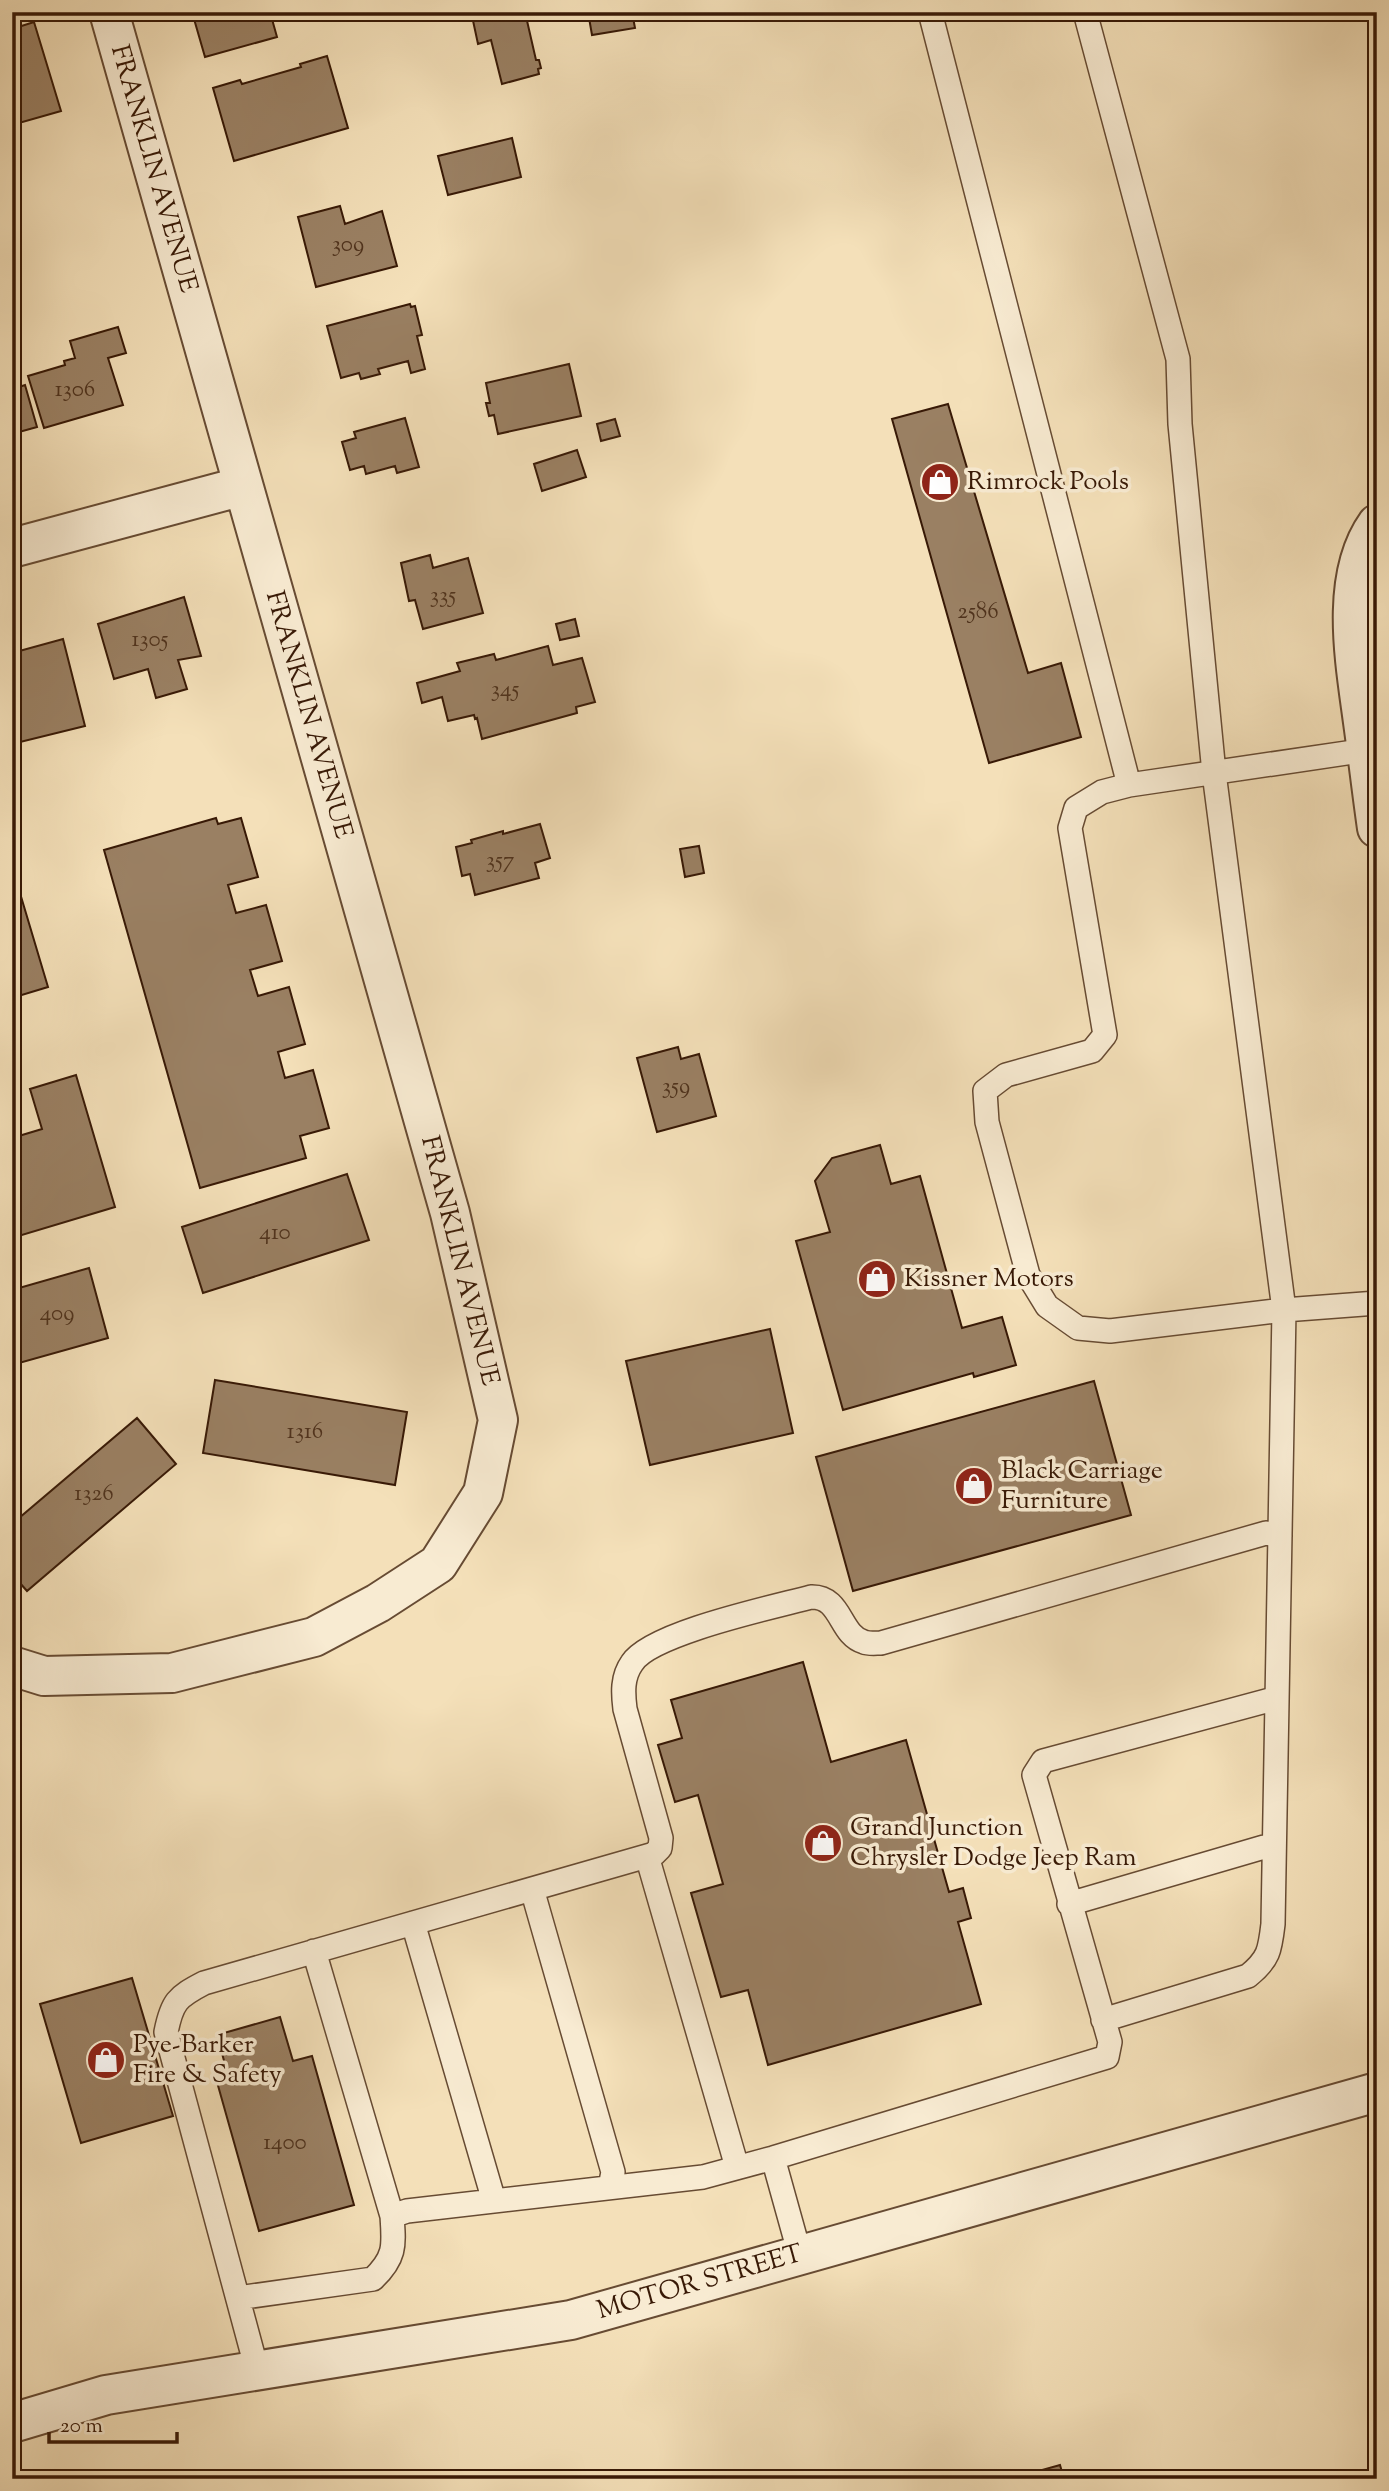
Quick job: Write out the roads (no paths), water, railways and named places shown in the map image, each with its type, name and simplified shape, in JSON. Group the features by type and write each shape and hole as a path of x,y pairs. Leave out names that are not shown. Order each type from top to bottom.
{"street":[{"name":"FRANKLIN AVENUE","path":"28,1671 172,1673 314,1637 378,1603 438,1564 483,1493 498,1420 450,1213 109,12"},
{"path":"12,548 243,486"},
{"path":"1377,524 1364,547 1357,571 1353,603 1356,667 1377,828"},
{"name":"MOTOR STREET","path":"12,2423 106,2395 571,2320 1377,2092"}],"lane":[{"path":"930,12 1129,785"},
{"path":"1085,12 1178,359 1180,424 1214,773 1284,1310 1271,1947 1263,1964 1248,1976 1103,2020"},
{"path":"1367,750 1129,785 1102,792 1076,808 1070,828 1105,1035 1092,1051 1006,1074 985,1091 988,1122 1028,1275 1047,1306 1077,1328 1110,1331 1284,1310 1377,1303"},
{"path":"257,2371 166,2032 169,2014 181,1994 204,1983 654,1854 660,1848 662,1839 625,1709 622,1688 631,1663 642,1651 681,1633 811,1597 821,1597 835,1607 849,1631 862,1642 881,1643 1266,1534 1280,1536"},
{"path":"392,2216 407,2211 703,2177 1107,2057 1110,2042 1034,1775 1043,1761 1277,1698"},
{"path":"1069,1905 1264,1847 1274,1850"},
{"path":"647,1856 737,2167"},
{"path":"532,1889 613,2172 610,2188"},
{"path":"413,1923 494,2201"},
{"path":"237,2298 373,2278 387,2265 394,2243 392,2216 314,1951"},
{"path":"773,2158 800,2255"}],"place":[{"name":"Rimrock Pools","path":"940,482"},
{"name":"Kissner Motors","path":"877,1279"},
{"name":"Black Carriage Furniture","path":"974,1486"},
{"name":"Grand Junction Chrysler Dodge Jeep Ram","path":"823,1843"},
{"name":"Pye-Barker Fire & Safety","path":"106,2060"}]}
